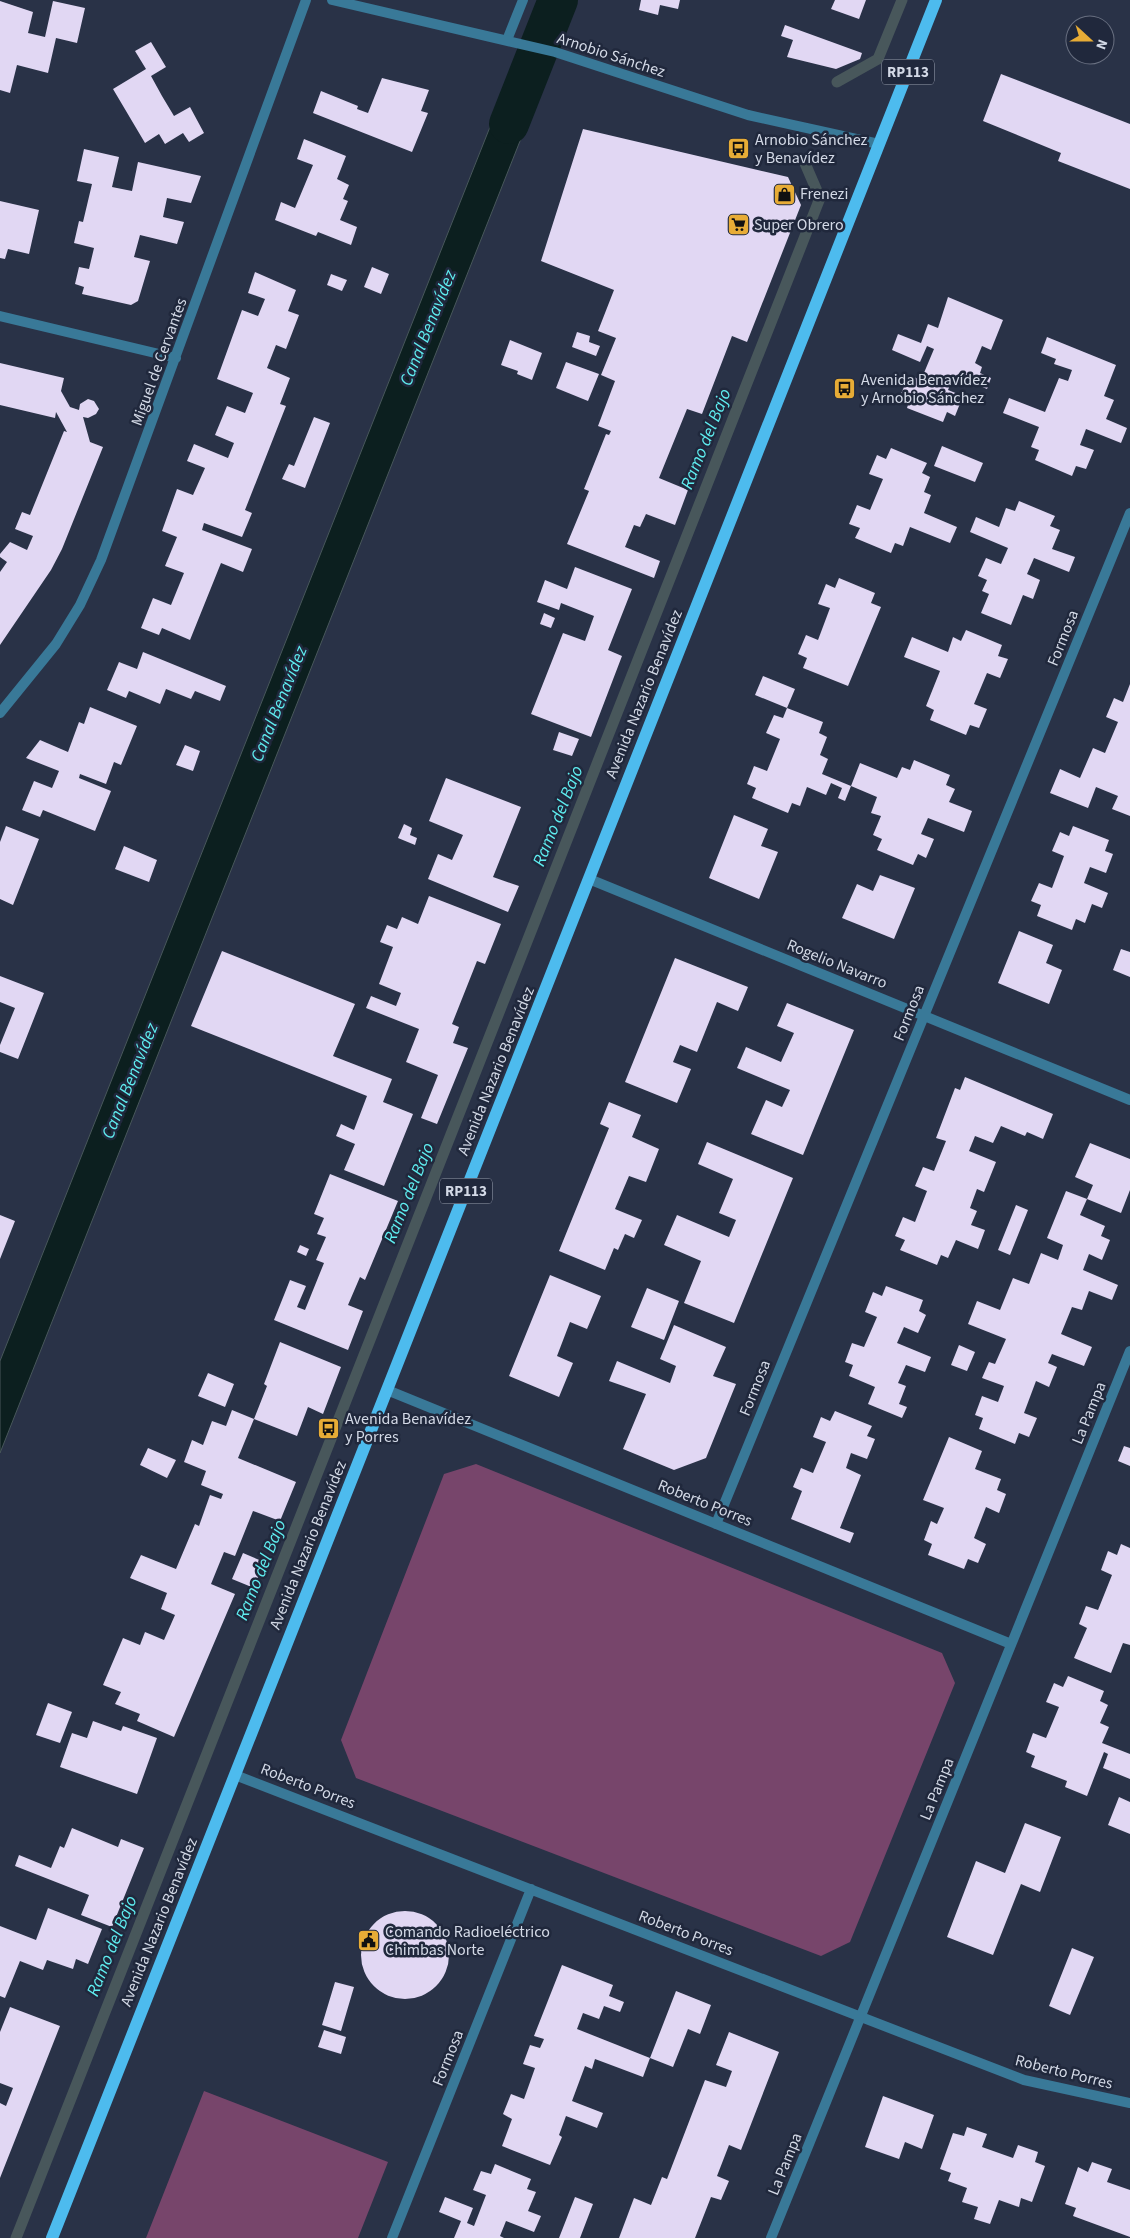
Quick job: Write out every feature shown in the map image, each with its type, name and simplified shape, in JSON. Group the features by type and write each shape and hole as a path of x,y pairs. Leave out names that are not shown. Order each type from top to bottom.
{"main road":[{"name":"Avenida Nazario Benavídez","path":"52,2238 936,0"}],"street":[{"name":"Miguel de Cervantes","path":"0,714 56,644 80,605 101,560 306,0"},
{"name":"Arnobio Sánchez","path":"332,0 555,52 748,115 879,144"},
{"path":"507,40 523,0"},
{"path":"0,316 176,358"},
{"name":"Formosa","path":"716,1524 1130,514"},
{"name":"Rogelio Navarro","path":"589,879 1130,1100"},
{"name":"La Pampa","path":"772,2238 1130,1351"},
{"name":"Roberto Porres","path":"387,1390 1011,1644"},
{"name":"Roberto Porres","path":"235,1774 1024,2080 1130,2103"},
{"name":"Formosa","path":"392,2238 531,1889"}],"shaded area":[{"path":"476,1464 942,1653 955,1683 850,1942 821,1956 356,1778 341,1740 444,1474"},
{"path":"204,2091 388,2162 358,2238 146,2238"}],"water":[{"path":"540,0 575,0 563,33 531,24"},
{"path":"513,69 545,78 0,1453 0,1361"}],"building":[{"path":"641,0 680,0 678,9 660,5 658,15 639,10"},
{"path":"835,0 866,0 859,19 831,9"},
{"path":"0,1 33,12 28,33 45,37 53,1 85,8 77,43 56,38 48,73 17,65 10,93 0,90"},
{"path":"785,25 862,53 860,59 836,69 787,57 793,40 781,36"},
{"path":"151,42 166,67 151,76 162,96 174,116 190,107 204,133 189,142 183,133 165,144 159,134 145,143 113,89 146,69 135,51"},
{"path":"1001,74 1130,124 1130,189 1058,161 1061,153 983,121"},
{"path":"382,78 429,90 421,111 428,113 412,152 313,113 321,91 358,106 357,109 368,113"},
{"path":"583,129 788,177 801,205 747,342 732,336 702,414 687,409 659,478 688,490 675,525 646,514 640,527 634,525 625,547 660,561 654,578 567,544 589,491 584,489 606,434 609,435 611,431 598,426 615,381 601,375 616,338 598,331 614,290 541,261"},
{"path":"304,139 346,156 337,179 349,185 343,199 348,201 340,220 357,227 351,245 318,232 316,236 275,220 281,202 295,208 313,165 297,159"},
{"path":"84,149 119,157 112,187 132,191 138,162 201,176 191,203 167,198 163,217 184,222 177,244 140,235 134,257 150,261 138,301 131,305 82,294 84,287 75,284 79,267 89,269 94,248 74,243 79,221 83,222 92,184 77,181"},
{"path":"0,201 39,210 29,254 8,249 5,259 0,258"},
{"path":"372,267 389,274 381,294 364,287"},
{"path":"255,272 296,290 288,311 299,315 286,349 276,345 267,368 290,378 280,404 286,406 245,510 252,513 242,537 204,523 202,530 252,549 243,572 221,563 190,640 162,628 159,635 141,628 153,598 171,605 184,573 165,566 177,537 162,531 177,489 193,495 205,468 187,461 194,444 228,458 234,443 215,435 227,406 245,413 253,393 217,379 242,310 258,316 265,299 248,293"},
{"path":"331,274 347,280 342,291 327,285"},
{"path":"948,297 1003,320 991,350 982,346 975,363 982,367 980,373 991,378 987,389 954,375 948,390 963,396 955,416 947,412 943,422 907,408 910,398 901,394 909,375 921,380 934,349 927,346 920,362 892,350 898,334 921,343 928,324 938,328"},
{"path":"577,332 590,336 589,342 600,346 596,356 572,347"},
{"path":"1047,337 1116,365 1104,396 1114,400 1106,419 1127,428 1121,443 1086,429 1080,445 1094,450 1086,469 1076,466 1072,476 1035,460 1039,450 1031,447 1039,427 1003,413 1009,398 1045,412 1059,378 1068,381 1072,370 1054,364 1056,359 1041,353"},
{"path":"510,340 542,353 532,380 517,374 518,371 501,365"},
{"path":"566,362 599,374 588,401 556,388"},
{"path":"0,363 64,378 61,391 70,407 79,410 80,404 88,399 94,401 99,409 96,414 88,418 83,417 90,442 103,447 62,549 51,570 0,645 0,572 7,562 0,557 0,554 10,542 27,550 33,536 15,529 22,512 30,515 64,431 67,432 56,412 55,418 0,405"},
{"path":"314,417 330,423 305,488 282,479 289,464 294,466"},
{"path":"942,446 983,463 975,482 934,466"},
{"path":"891,448 927,463 922,473 930,477 924,492 931,495 924,513 957,527 950,543 910,527 903,546 895,543 891,553 855,538 860,528 849,524 857,505 870,510 883,479 869,474 877,455 886,459"},
{"path":"1019,501 1055,516 1050,526 1060,530 1052,549 1075,557 1069,572 1034,558 1027,574 1040,580 1033,599 1023,595 1011,625 981,613 989,594 982,591 987,580 978,576 986,558 1001,564 1008,548 970,532 976,517 999,527 1006,508 1015,511"},
{"path":"575,567 632,589 608,650 622,656 591,737 531,714 563,633 585,641 594,616 561,603 559,610 537,602 545,580 567,589"},
{"path":"839,578 875,593 871,603 881,607 848,686 803,668 807,658 798,654 806,635 818,640 830,608 818,604 826,584 835,588"},
{"path":"544,613 555,618 551,628 540,624"},
{"path":"966,630 1002,645 998,656 1008,659 1000,678 987,673 974,704 987,709 979,728 970,725 966,735 930,720 934,710 926,706 940,671 904,657 912,637 948,652 953,637 961,641"},
{"path":"143,652 226,686 220,701 195,691 191,699 166,689 160,704 129,691 126,698 107,690 119,662 137,669"},
{"path":"763,676 795,689 787,708 755,695"},
{"path":"1130,684 1130,816 1112,809 1118,796 1096,787 1088,808 1050,793 1060,769 1080,778 1093,748 1105,753 1118,722 1106,717 1114,698 1123,702"},
{"path":"90,707 137,726 121,765 114,762 106,784 80,774 79,778 111,791 95,831 43,810 40,817 22,810 34,781 52,788 59,771 26,758 40,740 68,752 79,722 84,724"},
{"path":"787,708 823,722 819,733 827,737 820,755 828,759 822,774 851,786 845,801 838,798 842,788 831,783 826,795 807,787 800,806 792,803 788,813 752,798 756,788 747,784 754,766 767,771 780,739 766,733 774,715 783,718"},
{"path":"559,732 579,739 572,756 553,750"},
{"path":"185,745 200,751 193,771 176,765"},
{"path":"914,760 950,775 946,785 955,789 949,802 972,811 964,832 928,818 921,834 934,839 926,858 918,854 913,865 877,850 882,839 873,835 881,816 871,813 877,797 851,786 860,763 897,778 902,767 910,770"},
{"path":"446,778 521,807 493,877 519,886 508,912 428,879 438,854 452,860 463,835 429,821"},
{"path":"734,815 768,829 761,846 778,852 759,899 709,878"},
{"path":"404,824 412,828 410,835 417,838 415,845 398,838"},
{"path":"6,826 39,839 13,905 0,899 0,842"},
{"path":"1073,826 1109,840 1105,851 1113,854 1106,873 1090,867 1084,883 1108,893 1102,908 1092,904 1085,923 1076,919 1072,930 1037,916 1041,905 1031,901 1039,883 1052,888 1064,856 1052,851 1060,832 1069,836"},
{"path":"124,846 157,860 149,882 115,869"},
{"path":"880,875 915,888 894,939 842,918 857,884 873,891"},
{"path":"429,896 501,924 485,964 477,961 452,1024 459,1027 453,1043 468,1048 437,1124 421,1118 438,1075 406,1062 419,1029 366,1008 371,996 396,1006 401,993 379,984 393,947 380,942 387,925 397,929 402,917 418,924"},
{"path":"1019,931 1053,945 1046,963 1062,970 1049,1004 998,983"},
{"path":"1121,949 1130,952 1130,977 1113,970"},
{"path":"222,951 355,1004 333,1056 392,1079 383,1102 413,1114 384,1186 344,1170 355,1144 336,1136 341,1124 354,1130 367,1096 191,1026"},
{"path":"675,958 748,987 738,1011 717,1002 697,1052 680,1045 673,1062 691,1069 677,1103 625,1082"},
{"path":"0,976 44,993 18,1059 0,1052 0,1045 15,1008 0,1002"},
{"path":"787,1003 854,1030 803,1155 751,1134 766,1100 782,1107 790,1090 737,1068 746,1047 781,1062 794,1033 777,1026"},
{"path":"965,1077 1053,1114 1043,1139 1027,1132 1025,1136 1001,1126 993,1143 975,1136 969,1151 996,1162 984,1192 977,1189 970,1208 977,1211 971,1225 985,1230 978,1249 956,1240 948,1258 941,1255 937,1265 900,1250 905,1240 895,1236 903,1217 915,1222 927,1191 915,1186 923,1167 934,1171 946,1141 936,1138 955,1088 960,1090"},
{"path":"609,1102 641,1115 632,1137 659,1149 646,1182 629,1176 615,1209 642,1220 634,1238 625,1234 618,1250 614,1248 605,1270 559,1251 609,1128 600,1124"},
{"path":"707,1142 793,1178 734,1323 684,1303 701,1261 664,1245 677,1215 729,1237 736,1220 719,1213 733,1179 698,1164"},
{"path":"1090,1143 1130,1159 1130,1190 1121,1213 1087,1199 1093,1185 1075,1177"},
{"path":"330,1174 398,1201 365,1280 360,1277 348,1305 363,1311 348,1350 274,1320 290,1280 306,1286 297,1307 305,1310 324,1263 316,1260 326,1237 317,1234 324,1218 314,1214"},
{"path":"1066,1191 1087,1199 1080,1215 1105,1226 1101,1236 1110,1240 1102,1260 1089,1254 1083,1270 1118,1285 1112,1300 1089,1291 1082,1310 1072,1307 1061,1334 1092,1347 1084,1366 1052,1354 1048,1363 1057,1367 1049,1387 1036,1381 1024,1413 1037,1418 1029,1437 1019,1433 1015,1444 979,1429 983,1418 975,1415 982,1396 998,1402 1004,1386 982,1378 989,1362 995,1364 1006,1339 968,1324 977,1301 1000,1310 1013,1278 1029,1284 1041,1253 1058,1260 1063,1245 1047,1238"},
{"path":"1016,1205 1028,1210 1010,1255 998,1250"},
{"path":"0,1215 15,1221 0,1259"},
{"path":"300,1245 309,1249 306,1256 297,1252"},
{"path":"550,1275 601,1296 587,1329 570,1322 557,1356 573,1363 559,1397 509,1376"},
{"path":"886,1286 923,1300 919,1311 926,1315 918,1333 904,1327 897,1343 931,1357 925,1372 906,1365 898,1383 906,1386 899,1404 907,1407 902,1418 868,1404 875,1387 849,1376 853,1365 845,1362 852,1343 864,1347 877,1317 865,1312 873,1292 882,1296"},
{"path":"647,1288 679,1301 664,1340 631,1327"},
{"path":"674,1325 726,1347 713,1376 736,1384 706,1458 674,1470 623,1449 646,1394 609,1381 617,1361 670,1383 676,1366 660,1359"},
{"path":"280,1342 341,1367 323,1414 308,1407 297,1436 254,1419 267,1386 264,1384"},
{"path":"959,1345 975,1352 967,1371 951,1365"},
{"path":"208,1373 234,1384 225,1407 198,1396"},
{"path":"232,1410 254,1419 238,1458 296,1482 280,1521 253,1511 235,1556 224,1552 211,1584 235,1594 174,1737 137,1721 140,1714 115,1704 121,1692 103,1685 123,1638 140,1645 145,1632 164,1640 175,1615 161,1609 167,1593 130,1578 141,1555 176,1569 195,1524 199,1526 210,1495 221,1499 223,1494 201,1485 206,1471 184,1462 192,1440 203,1445 212,1421 226,1426"},
{"path":"835,1411 872,1426 867,1436 875,1439 867,1459 851,1453 846,1468 861,1475 840,1528 854,1533 850,1543 791,1519 802,1491 793,1487 801,1468 813,1473 826,1442 813,1437 821,1417 830,1421"},
{"path":"949,1437 982,1451 975,1469 1001,1479 997,1490 1006,1494 999,1513 986,1507 974,1538 986,1544 978,1563 968,1559 964,1569 928,1555 932,1544 924,1540 931,1521 937,1524 944,1508 923,1500"},
{"path":"1124,1446 1130,1448 1130,1466 1118,1461"},
{"path":"148,1448 176,1460 167,1478 140,1465"},
{"path":"1121,1544 1130,1548 1130,1645 1123,1643 1111,1673 1074,1658 1087,1628 1079,1624 1086,1606 1098,1610 1112,1575 1101,1570 1108,1551 1117,1555"},
{"path":"243,1553 264,1562 254,1588 232,1579"},
{"path":"1068,1676 1104,1691 1100,1701 1108,1705 1100,1723 1109,1727 1102,1743 1130,1754 1130,1779 1103,1768 1108,1754 1104,1752 1087,1796 1065,1787 1067,1781 1031,1767 1035,1756 1026,1752 1033,1733 1046,1738 1059,1707 1046,1702 1054,1683 1063,1687"},
{"path":"48,1703 72,1712 60,1743 36,1735"},
{"path":"93,1721 121,1731 123,1726 157,1738 137,1794 60,1767 72,1733 87,1738"},
{"path":"1119,1797 1130,1802 1130,1834 1108,1825"},
{"path":"1025,1823 1061,1837 1040,1892 1021,1884 993,1955 947,1937 976,1861 1005,1873"},
{"path":"72,1828 118,1847 121,1839 144,1848 112,1927 81,1915 89,1895 15,1866 19,1855 51,1868 60,1846 64,1848"},
{"path":"48,1908 102,1929 88,1964 76,1959 73,1969 47,1960 43,1970 20,1961 5,1998 0,1996 0,1926 36,1940"},
{"path":"405,1911 422,1915 436,1924 445,1938 449,1955 445,1972 436,1986 422,1995 405,1999 388,1995 374,1986 365,1972 361,1955 365,1938 374,1924 388,1915"},
{"path":"1072,1948 1094,1957 1070,2015 1049,2006"},
{"path":"562,1965 613,1985 609,1996 624,2002 620,2012 604,2006 599,2019 583,2013 577,2029 650,2058 643,2077 595,2059 592,2069 585,2066 572,2101 603,2113 597,2128 566,2116 559,2135 562,2137 550,2165 502,2146 512,2119 503,2114 511,2094 524,2099 535,2068 523,2064 530,2045 540,2048 544,2039 534,2036"},
{"path":"335,1982 354,1987 341,2031 322,2025"},
{"path":"676,1991 711,2005 700,2034 688,2029 673,2067 650,2058"},
{"path":"10,2007 60,2026 0,2178 0,2103 6,2106 13,2088 0,2083 0,2032"},
{"path":"324,2030 346,2037 341,2054 318,2047"},
{"path":"729,2032 779,2052 741,2150 729,2145 717,2176 729,2181 721,2200 711,2197 695,2238 619,2238 634,2198 651,2205 662,2177 667,2179 705,2080 726,2087 732,2071 716,2065"},
{"path":"883,2096 934,2115 922,2149 905,2142 899,2159 865,2147"},
{"path":"967,2127 987,2134 982,2147 1013,2158 1018,2145 1038,2152 1035,2162 1045,2166 1032,2202 1021,2198 1019,2207 999,2200 990,2224 974,2219 978,2207 962,2202 967,2188 948,2181 951,2173 940,2169 953,2133 964,2136"},
{"path":"1092,2162 1112,2169 1107,2182 1130,2190 1130,2237 1073,2216 1076,2208 1065,2204 1078,2167 1088,2172"},
{"path":"495,2164 531,2179 527,2189 536,2192 528,2211 541,2216 534,2232 506,2221 500,2236 504,2238 454,2238 461,2221 439,2212 445,2197 473,2208 467,2223 474,2226 486,2195 473,2190 481,2171 491,2174"},
{"path":"575,2197 593,2204 580,2238 559,2238"}],"waterway":[{"name":"Canal Benavídez","path":"509,124 558,0"},
{"name":"Ramo del Bajo","path":"837,82 878,59 902,0"},
{"name":"Ramo del Bajo","path":"16,2238 820,198 804,161"}],"place":[{"name":"Arnobio Sánchez y Benavídez","path":"739,149"},
{"name":"Frenezi","path":"784,194"},
{"name":"Super Obrero","path":"738,225"},
{"name":"Avenida Benavídez y Arnobio Sánchez","path":"845,389"},
{"name":"Avenida Benavídez y Porres","path":"329,1428"},
{"name":"Comando Radioeléctrico Chimbas Norte","path":"369,1941"}]}
